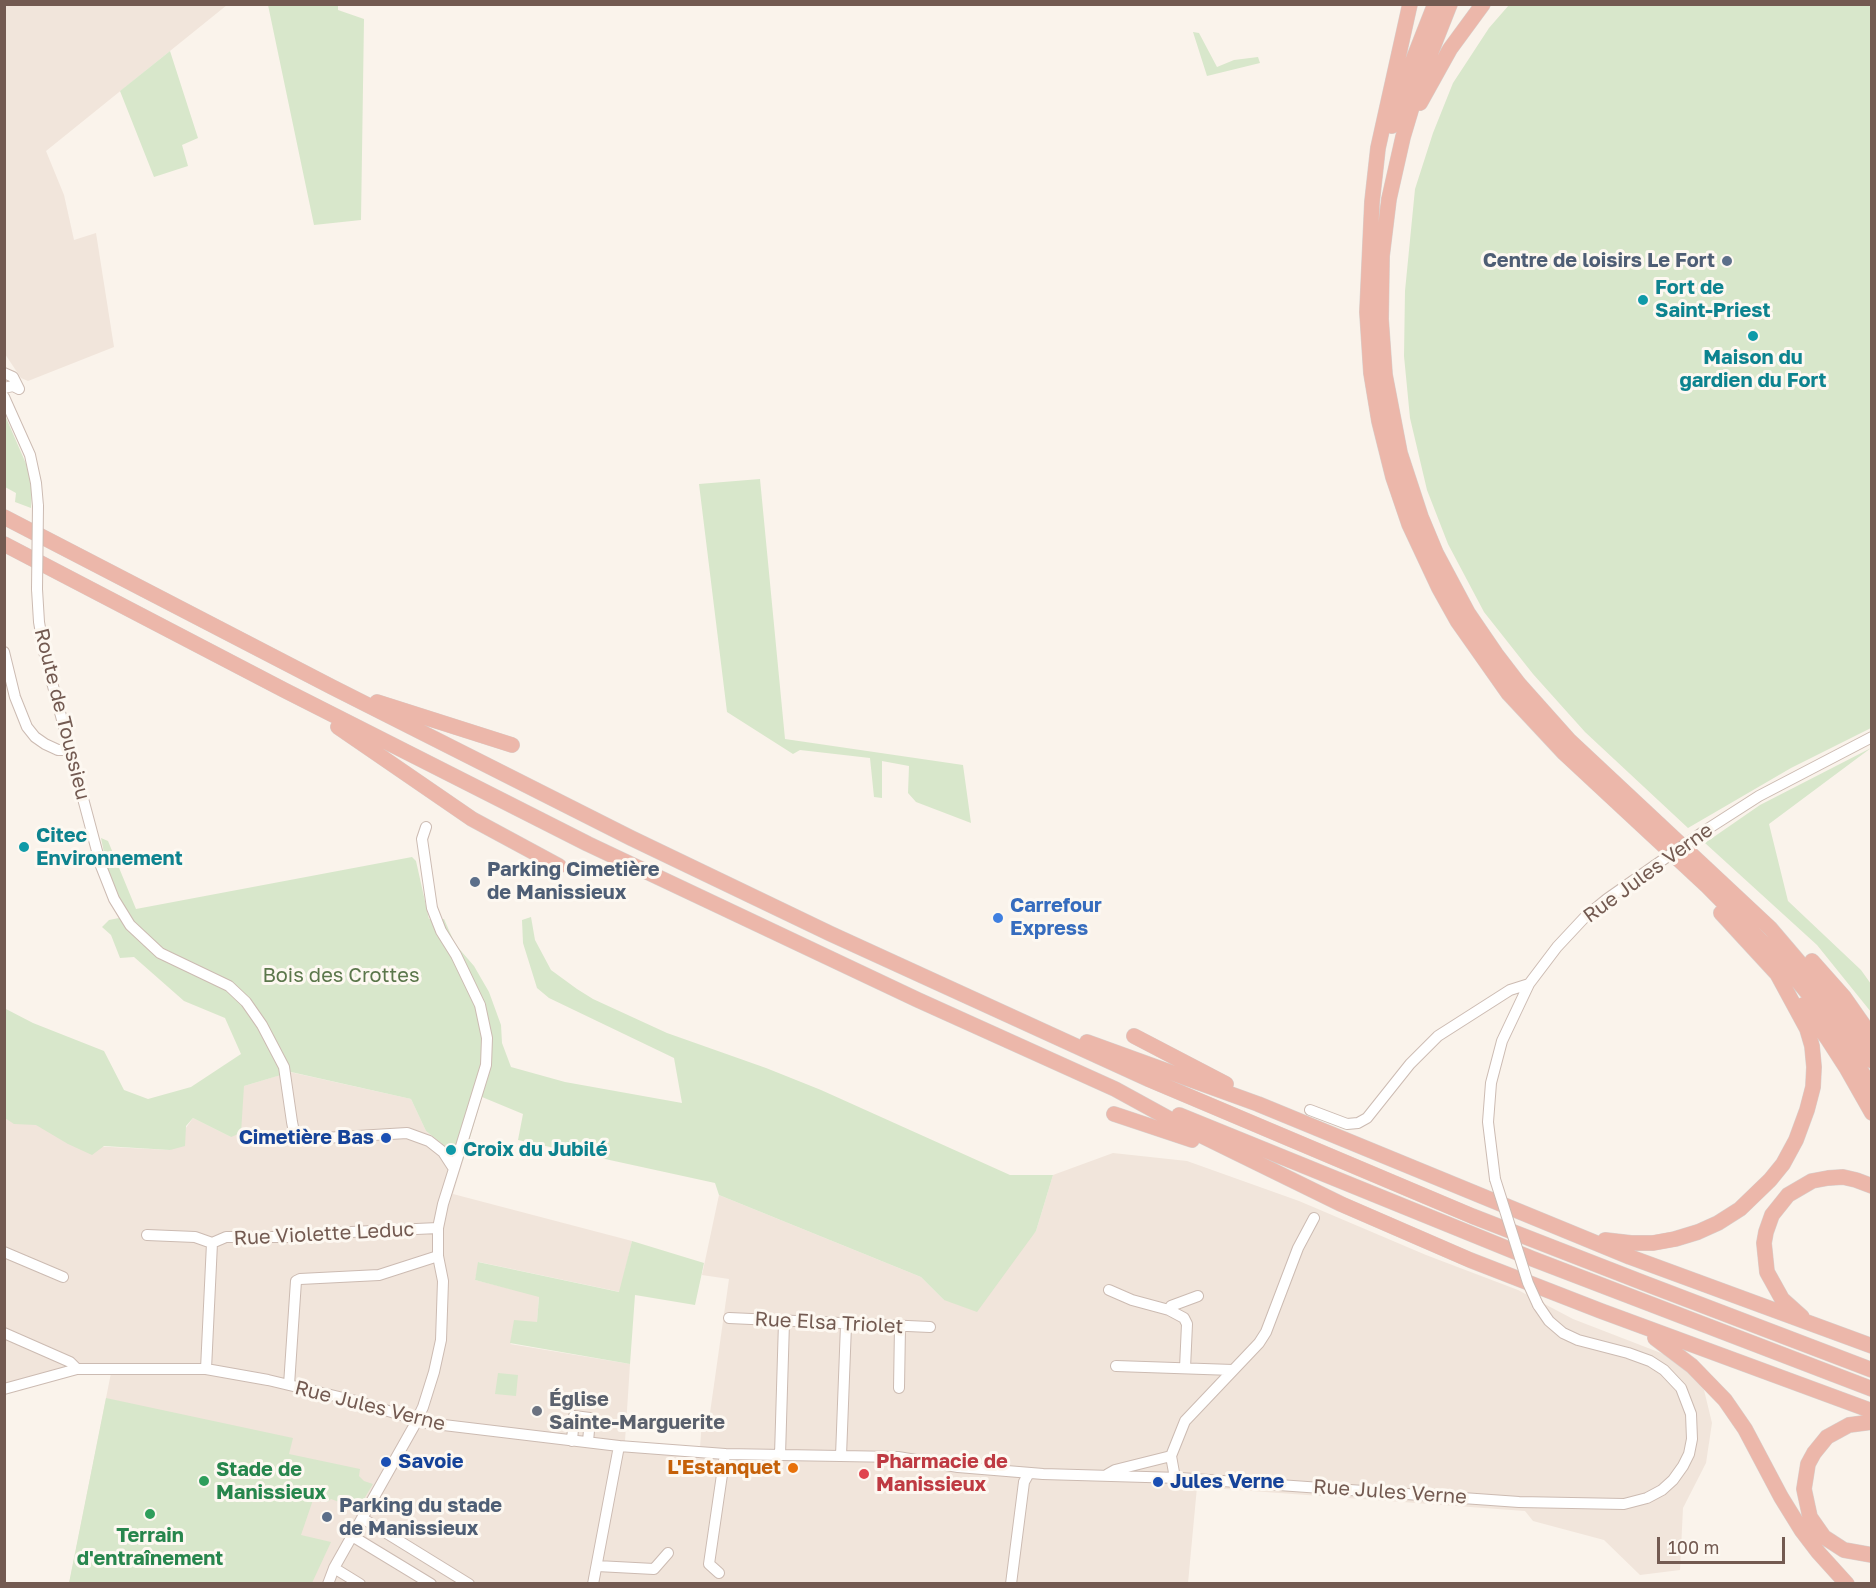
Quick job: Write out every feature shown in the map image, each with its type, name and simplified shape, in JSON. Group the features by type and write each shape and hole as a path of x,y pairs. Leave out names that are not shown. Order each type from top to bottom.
{"highway":[{"path":"1410,4 1378,148 1372,202 1367,312 1374,395 1393,477 1423,557 1458,622 1508,693 1564,753 1728,906 1788,968 1822,1010 1872,1088"},
{"path":"1369,247 1374,205 1387,143 1406,78 1436,4"},
{"path":"1450,4 1420,80 1403,137 1384,232 1380,319 1385,375 1400,453 1421,517 1441,563 1468,613 1519,684 1583,753 1770,928 1814,977 1872,1061"},
{"path":"1403,137 1450,49 1483,4"},
{"path":"4,517 332,687 641,843 977,1001 1148,1079 1332,1158 1622,1275 1872,1370"},
{"path":"4,544 284,690 682,889 918,1000 1115,1089 1523,1255 1872,1389"},
{"path":"332,687 512,745"},
{"path":"284,690 472,819 559,866"},
{"path":"1645,829 1775,970 1827,1038 1872,1113"},
{"path":"1700,861 1757,907 1793,941 1837,988 1872,1037"},
{"path":"1578,1234 1631,1243 1664,1241 1686,1236 1718,1223 1740,1209 1777,1172 1789,1153 1804,1118 1813,1088 1814,1067 1812,1046 1807,1029 1775,970"},
{"path":"977,1001 1295,1119 1641,1261 1872,1346"},
{"path":"1134,1036 1295,1119"},
{"path":"1115,1089 1246,1158 1402,1231 1601,1311 1872,1411"},
{"path":"1113,1114 1246,1158"},
{"path":"1817,1326 1789,1307 1771,1283 1764,1255 1767,1226 1788,1195 1812,1181 1843,1177 1872,1186"},
{"path":"1601,1311 1668,1346 1692,1365 1715,1388 1745,1429 1802,1531 1847,1584"},
{"path":"1872,1422 1849,1425 1827,1437 1808,1464 1803,1489 1810,1517 1824,1537 1844,1550 1872,1555"}],"street":[{"path":"4,373 15,378 19,389 13,386 4,388"},
{"name":"Route de Toussieu","path":"4,397 30,455 36,483 37,589 44,648 101,866 118,906 130,925 160,953 229,986 246,1002 262,1024 284,1067 294,1132 300,1137 307,1139 407,1133 429,1141 443,1152 454,1170"},
{"path":"4,652 15,697 27,727 40,741 54,749 70,750"},
{"name":"Rue Jules Verne","path":"4,1389 77,1369 206,1369 356,1401 432,1424 619,1446 725,1454 898,1457 958,1467 1029,1473 1175,1478 1557,1503 1632,1503 1647,1498 1662,1490 1673,1480 1689,1454 1692,1439 1690,1407 1681,1389 1670,1376 1650,1361 1578,1340 1563,1333 1549,1322 1538,1305 1528,1283 1495,1179 1488,1133 1491,1083 1502,1041 1529,984 1557,947 1585,917 1618,890 1759,796 1872,737"},
{"path":"328,1584 334,1568 416,1420 434,1372 441,1340 443,1281 438,1256 438,1228 443,1204 486,1065 487,1038 480,1005 456,955 441,931 432,908 422,839 426,827"},
{"path":"1310,1110 1347,1124 1358,1123 1367,1118 1416,1057 1438,1035 1510,990 1529,984"},
{"path":"1175,1478 1171,1456 1185,1421 1259,1344 1266,1332 1298,1248 1314,1218"},
{"name":"Rue Violette Leduc","path":"147,1235 195,1237 212,1243 226,1238 293,1237 438,1228"},
{"name":"Rue Violette Leduc","path":"206,1369 212,1243"},
{"path":"4,1252 63,1277"},
{"path":"289,1385 296,1281 379,1275 438,1256"},
{"path":"1109,1290 1132,1300 1169,1310 1184,1318 1187,1324 1185,1368"},
{"path":"1169,1310 1171,1306 1198,1296"},
{"name":"Rue Elsa Triolet","path":"729,1318 930,1328"},
{"path":"780,1455 784,1322"},
{"path":"841,1456 846,1325"},
{"path":"898,1388 900,1326"},
{"path":"4,1333 70,1362 77,1369"},
{"path":"1116,1366 1233,1370"},
{"path":"572,1441 574,1416 590,1418 588,1442"},
{"path":"593,1584 619,1446"},
{"path":"719,1573 709,1564 725,1454"},
{"path":"1107,1475 1115,1470 1171,1456"},
{"path":"1011,1584 1024,1482 1029,1473"},
{"path":"362,1518 469,1584"},
{"path":"352,1536 431,1584"},
{"path":"597,1566 654,1569 668,1553"},
{"path":"334,1568 360,1584"}],"shaded area":[{"path":"5,5 227,5 46,151 64,195 74,240 96,233 114,347 28,381 21,378 5,354"},
{"path":"290,1072 411,1099 426,1131 463,1161 453,1194 632,1241 620,1292 479,1262 475,1280 539,1296 537,1323 510,1344 630,1364 625,1441 700,1448 702,1420 709,1420 729,1279 702,1275 719,1195 921,1277 944,1300 1036,1231 1053,1175 1113,1153 1187,1161 1299,1201 1426,1255 1518,1290 1573,1319 1679,1360 1704,1390 1712,1423 1706,1463 1683,1508 1680,1570 1640,1575 1604,1540 1533,1521 1525,1511 1197,1487 1188,1583 69,1584 111,1373 83,1373 5,1394 5,1112 90,1146 170,1150 193,1118 231,1137 244,1086"}],"green space":[{"path":"268,5 338,5 338,10 364,19 361,220 314,225"},
{"path":"1509,5 1871,5 1871,728 1791,768 1688,828 1585,732 1533,674 1484,612 1448,544 1427,490 1410,418 1404,356 1405,291 1415,189 1433,133 1453,83 1489,28"},
{"path":"1193,32 1199,33 1217,67 1234,60 1258,57 1260,63 1207,76"},
{"path":"170,51 198,138 182,145 188,166 154,177 120,91"},
{"path":"4,413 27,466 32,490 31,508 15,502 16,493 5,487"},
{"path":"760,479 785,739 963,765 971,823 916,802 908,793 909,766 882,761 882,798 874,797 870,758 800,750 793,754 727,712 699,484"},
{"path":"1871,748 1769,824 1788,901 1861,970 1871,984 1871,1012 1817,945 1705,843 1760,805"},
{"name":"Bois des Crottes","path":"101,838 108,841 136,909 412,857 416,861 429,919 444,919 455,944 474,966 489,992 501,1025 502,1043 511,1067 565,1082 682,1103 674,1058 549,998 537,988 523,943 522,920 531,917 535,940 551,970 593,999 667,1033 821,1090 1010,1175 1053,1175 1036,1231 977,1312 944,1300 921,1277 719,1195 715,1183 518,1140 523,1114 482,1097 463,1161 426,1131 411,1099 291,1072 244,1086 241,1133 231,1137 193,1118 186,1126 185,1146 170,1150 104,1146 92,1155 36,1125 14,1124 5,1118 4,1008 33,1023 104,1051 124,1090 148,1099 191,1087 241,1054 225,1018 184,1001 134,957 120,958 111,935 102,927 109,920 129,916 109,878"},
{"path":"632,1241 704,1263 695,1305 635,1295 630,1364 510,1343 514,1320 537,1322 539,1297 475,1280 478,1262 619,1292"},
{"path":"498,1373 518,1375 516,1396 495,1394"},
{"name":"Stade de Manissieux","path":"106,1398 293,1438 289,1454 360,1469 359,1476 364,1481 373,1484 358,1509 331,1499 327,1502 314,1497 301,1535 331,1542 312,1583 69,1583"}],"place":[{"name":"Centre de loisirs Le Fort","path":"1727,261"},
{"name":"Fort de Saint-Priest","path":"1643,300"},
{"name":"Maison du gardien du Fort","path":"1753,336"},
{"name":"Citec Environnement","path":"24,847"},
{"name":"Parking Cimetière de Manissieux","path":"475,882"},
{"name":"Carrefour Express","path":"998,918"},
{"name":"Cimetière Bas","path":"386,1138"},
{"name":"Croix du Jubilé","path":"451,1150"},
{"name":"Église Sainte-Marguerite","path":"537,1411"},
{"name":"Savoie","path":"386,1462"},
{"name":"L'Estanquet","path":"793,1468"},
{"name":"Pharmacie de Manissieux","path":"864,1474"},
{"name":"Stade de Manissieux","path":"204,1481"},
{"name":"Jules Verne","path":"1158,1482"},
{"name":"Terrain d'entraînement","path":"150,1514"},
{"name":"Parking du stade de Manissieux","path":"327,1517"}]}
